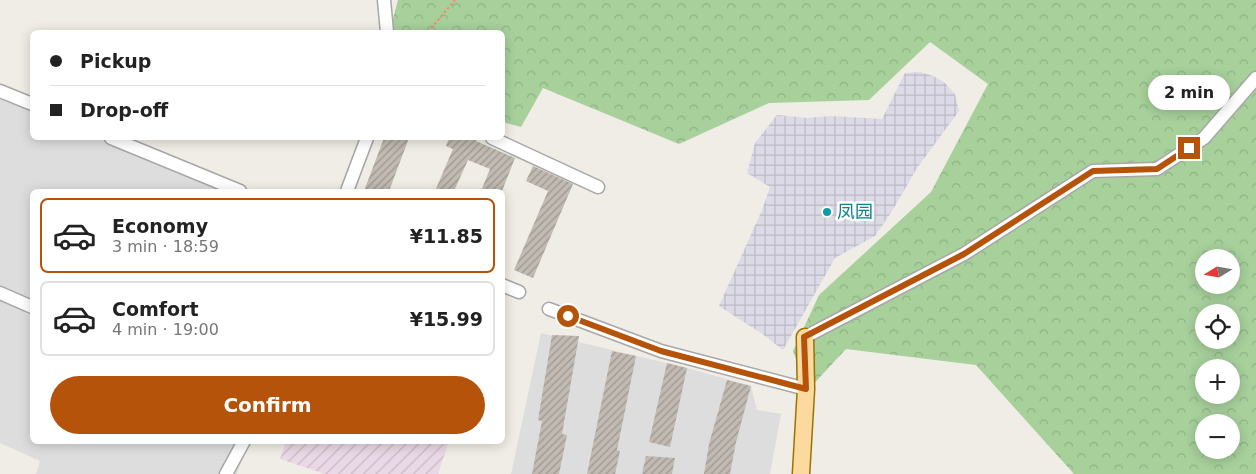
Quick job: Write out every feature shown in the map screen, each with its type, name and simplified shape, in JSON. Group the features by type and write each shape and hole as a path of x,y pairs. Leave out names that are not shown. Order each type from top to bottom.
{"main road":[{"path":"801,474 806,389 804,337"}],"street":[{"path":"384,0 387,30"},
{"path":"804,337 964,254 1093,171 1157,169 1204,138 1256,78"},
{"path":"0,91 30,103"},
{"path":"116,140 235,189"},
{"path":"347,189 365,140"},
{"path":"496,140 598,187"},
{"path":"505,286 519,292"},
{"path":"0,293 30,306"},
{"path":"549,309 661,351 806,389"},
{"path":"226,474 242,444"}],"path":[{"path":"430,30 455,0"}],"shaded area":[{"name":"凤园","path":"920,72 944,82 955,94 959,111 917,168 891,213 875,236 835,258 783,350 761,333 719,306 762,210 770,187 747,173 755,143 777,115 807,118 831,116 882,119 905,73"},
{"path":"0,90 30,103 30,140 118,140 236,189 30,189 30,444 247,444 237,474 36,474 40,461 0,443"},
{"path":"541,333 687,368 751,386 757,410 781,414 770,474 511,474"},
{"path":"285,444 448,444 438,474 325,474 280,459"}],"green space":[{"path":"398,0 1256,0 1256,474 1074,474 976,365 846,349 807,391 793,351 819,295 931,192 988,84 930,42 869,100 769,103 679,144 543,88 521,127 505,123 505,30 391,30 391,26"}],"building":[{"path":"383,140 408,140 390,189 365,189"},
{"path":"448,140 477,140 515,158 503,189 482,189 490,169 468,160 455,189 436,189 453,149 446,146"},
{"path":"533,166 573,184 533,278 514,270 548,191 526,181"},
{"path":"552,335 579,336 562,434 567,435 559,474 532,474 542,421 538,420"},
{"path":"612,351 636,356 617,450 620,451 615,474 587,474"},
{"path":"667,363 687,368 670,447 649,442"},
{"path":"727,380 751,386 736,442 730,474 704,474 709,444"},
{"path":"646,456 675,458 672,474 642,474"}],"place":[{"name":"凤园","path":"827,212"}],"route":[{"path":"568,316 661,351 806,389 804,337 964,254 1093,171 1157,169 1189,148"}]}
